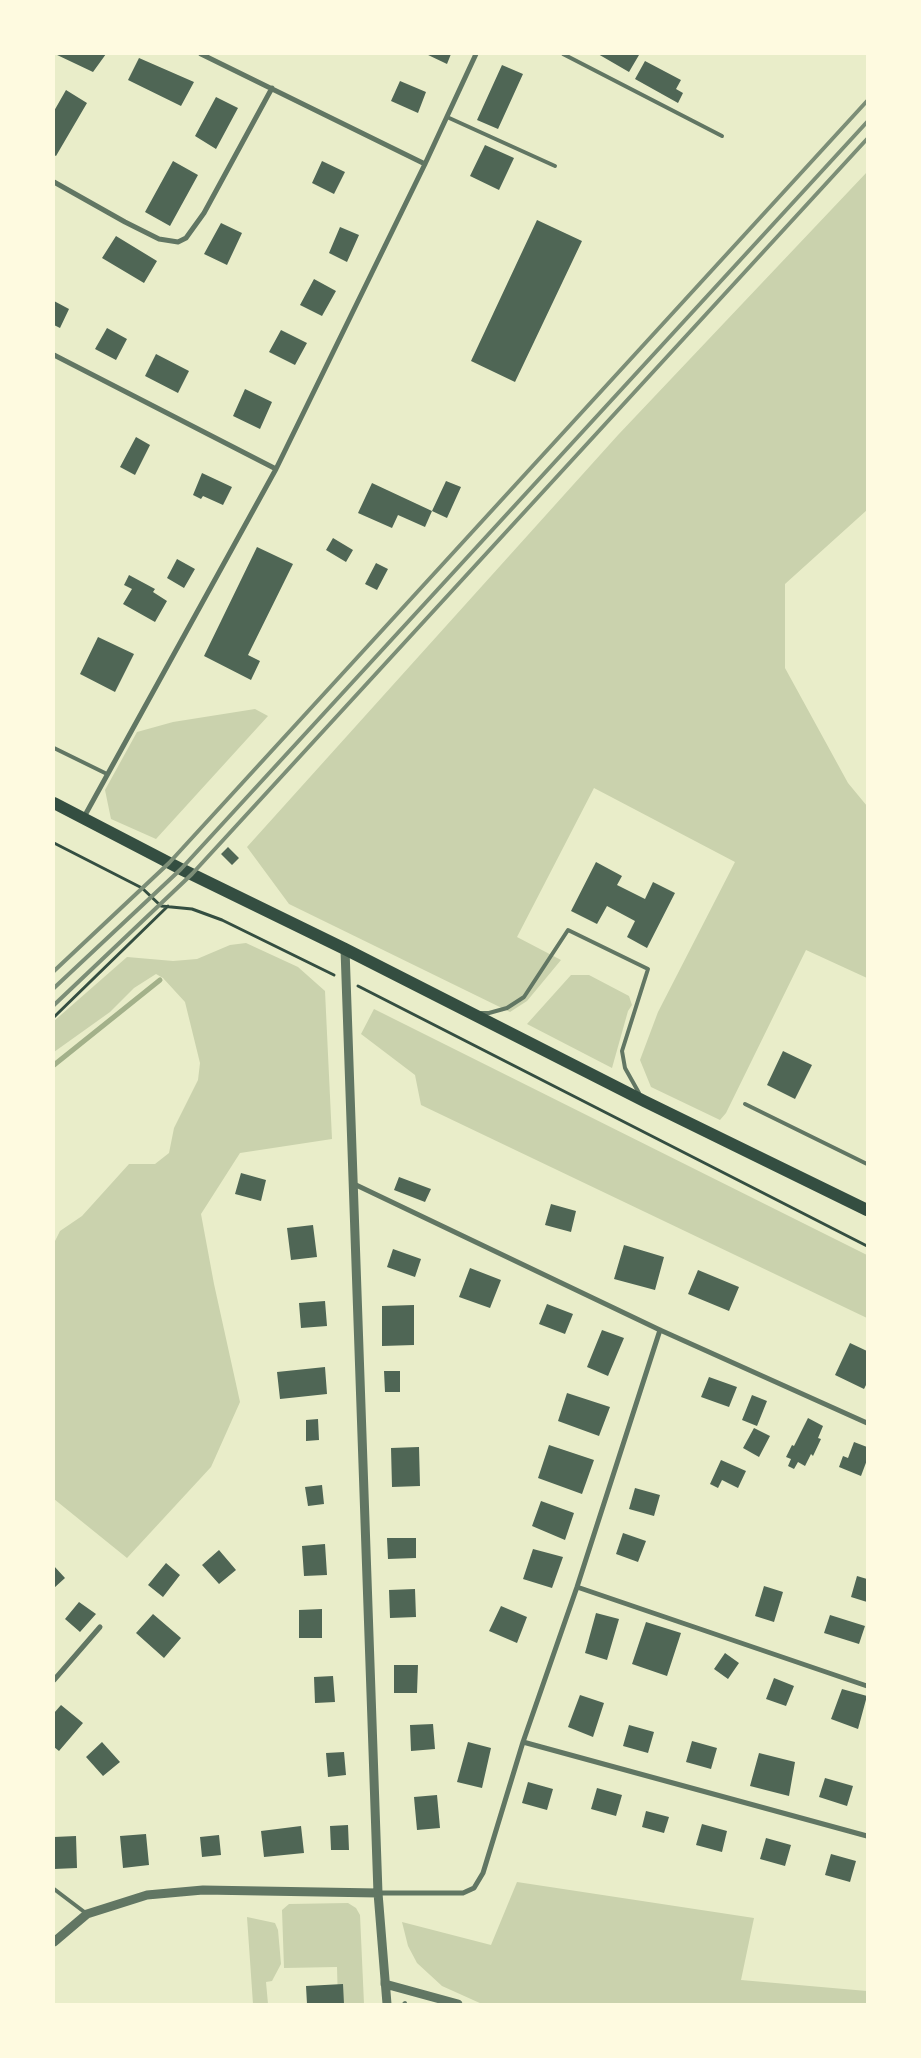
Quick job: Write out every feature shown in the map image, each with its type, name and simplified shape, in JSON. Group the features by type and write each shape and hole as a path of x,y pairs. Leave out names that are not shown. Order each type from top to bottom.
{"main road":[{"path":"54,803 644,1102 867,1210"}],"street":[{"path":"201,54 425,164"},
{"path":"83,818 276,469 425,164 476,54"},
{"path":"54,182 159,239 178,242 186,238 204,213 272,88"},
{"path":"54,354 276,469"},
{"path":"345,949 378,1893 387,2004"},
{"path":"354,1184 660,1330 867,1423"},
{"path":"54,1942 87,1914 147,1895 203,1890 463,1893 474,1888 483,1873 523,1742 577,1587 660,1330"},
{"path":"577,1587 867,1686"},
{"path":"54,1680 100,1627"},
{"path":"523,1742 867,1836"},
{"path":"386,1984 458,2004"}],"lane":[{"path":"563,54 722,136"},
{"path":"447,117 555,166"},
{"path":"54,748 107,774"},
{"path":"467,1013 490,1013 507,1008 524,997 568,930 648,969 622,1051 625,1068 644,1102"},
{"path":"745,1104 867,1164"},
{"path":"54,1889 87,1914"}],"path":[{"path":"54,843 142,888 161,906 192,909 222,920 346,980 867,1246"},
{"path":"54,1017 168,906"}],"green space":[{"path":"867,172 867,510 785,584 785,668 848,783 867,806 867,978 806,950 726,1113 720,1120 651,1087 640,1060 658,1012 735,862 594,788 517,937 561,960 527,1001 510,1012 289,904 247,847 618,435"},
{"path":"255,709 268,716 156,839 111,819 105,790 137,732 173,722"},
{"path":"246,943 298,967 325,991 332,1139 240,1153 201,1214 240,1402 211,1467 127,1558 54,1499 54,1243 60,1231 82,1216 129,1164 155,1164 169,1153 174,1128 198,1080 200,1063 185,1002 163,978 156,974 134,988 110,1012 54,1052 54,1021 127,957 173,961 197,959 230,945"},
{"path":"571,975 589,975 629,996 632,1005 628,1011 612,1068 527,1024"},
{"path":"374,1009 867,1255 867,1318 421,1105 415,1075 361,1034"},
{"path":"517,1882 754,1918 741,1980 867,1991 867,2004 482,2004 442,1986 417,1963 408,1946 402,1922 491,1945"},
{"path":"348,1903 356,1908 360,1915 364,2004 338,2004 337,1967 284,1968 282,1910 289,1904"},
{"path":"247,1917 275,1923 278,1930 281,1964 272,1981 266,1982 268,2004 253,2004"}],"building":[{"path":"55,54 106,54 93,72"},
{"path":"426,54 451,54 447,64"},
{"path":"598,54 637,54 639,55 629,72"},
{"path":"139,58 194,82 181,106 128,80"},
{"path":"645,61 681,80 676,89 683,93 678,103 635,79"},
{"path":"502,65 523,74 498,129 477,120"},
{"path":"400,81 426,92 418,113 391,101"},
{"path":"66,90 87,103 56,156 54,155 54,111"},
{"path":"216,97 238,108 216,149 195,136"},
{"path":"485,145 514,158 499,190 470,176"},
{"path":"173,161 198,175 170,226 145,212"},
{"path":"322,161 345,172 334,194 312,183"},
{"path":"537,220 582,241 515,382 471,361"},
{"path":"221,223 242,233 227,265 204,254"},
{"path":"340,227 359,235 347,262 329,253"},
{"path":"116,236 157,261 144,283 102,258"},
{"path":"314,279 336,291 322,316 300,305"},
{"path":"54,301 69,309 60,328 54,325"},
{"path":"107,328 127,339 116,360 95,349"},
{"path":"281,330 307,343 295,365 269,352"},
{"path":"156,354 189,371 178,393 145,376"},
{"path":"245,389 272,402 260,429 233,416"},
{"path":"136,437 150,445 135,475 120,467"},
{"path":"202,473 232,487 223,505 203,496 201,499 193,495"},
{"path":"446,481 461,487 447,518 432,511"},
{"path":"372,483 432,511 425,527 398,515 392,528 358,513"},
{"path":"333,538 353,550 346,562 326,550"},
{"path":"257,547 293,564 248,655 260,661 251,680 204,656"},
{"path":"177,559 195,569 184,588 167,578"},
{"path":"376,563 388,569 377,590 365,584"},
{"path":"129,575 155,589 153,592 167,601 155,622 123,604 132,589 124,585"},
{"path":"98,637 134,654 115,692 80,674"},
{"path":"228,847 239,858 232,865 221,854"},
{"path":"596,862 622,876 617,885 645,899 653,882 675,893 647,948 627,937 635,921 607,906 597,924 571,911"},
{"path":"783,1051 812,1065 795,1099 767,1085"},
{"path":"241,1173 266,1180 261,1201 235,1194"},
{"path":"399,1177 431,1189 425,1202 394,1190"},
{"path":"551,1204 576,1211 571,1232 545,1225"},
{"path":"313,1225 317,1257 291,1260 287,1228"},
{"path":"624,1245 664,1257 655,1290 614,1279"},
{"path":"393,1249 421,1259 415,1277 387,1267"},
{"path":"470,1268 501,1280 490,1308 459,1297"},
{"path":"698,1270 739,1287 729,1311 688,1294"},
{"path":"325,1301 327,1326 301,1328 299,1303"},
{"path":"547,1304 573,1314 565,1334 539,1324"},
{"path":"414,1305 414,1345 382,1346 382,1306"},
{"path":"602,1330 624,1338 608,1376 587,1367"},
{"path":"850,1343 867,1351 867,1383 864,1389 835,1375"},
{"path":"325,1367 327,1394 280,1399 277,1372"},
{"path":"384,1371 400,1371 400,1392 385,1392"},
{"path":"709,1377 737,1387 729,1407 701,1397"},
{"path":"567,1393 610,1407 599,1436 558,1421"},
{"path":"752,1395 767,1401 757,1426 742,1420"},
{"path":"808,1418 823,1426 818,1438 821,1439 813,1456 811,1454 805,1466 798,1462 794,1469 788,1466 791,1459 786,1457 792,1445 794,1446"},
{"path":"318,1419 319,1440 306,1441 306,1420"},
{"path":"754,1428 770,1436 759,1457 743,1448"},
{"path":"854,1442 867,1447 867,1460 861,1476 839,1467 843,1456 848,1458"},
{"path":"549,1445 594,1460 582,1494 538,1478"},
{"path":"419,1447 420,1486 392,1487 391,1448"},
{"path":"721,1460 746,1471 738,1488 722,1480 718,1488 710,1484"},
{"path":"322,1485 324,1504 308,1506 305,1487"},
{"path":"635,1488 660,1495 654,1516 629,1509"},
{"path":"541,1501 574,1513 565,1540 532,1526"},
{"path":"623,1533 646,1541 638,1562 616,1554"},
{"path":"387,1538 416,1538 416,1558 388,1559"},
{"path":"325,1544 327,1575 304,1576 302,1546"},
{"path":"533,1549 563,1557 552,1588 523,1579"},
{"path":"219,1550 236,1570 219,1584 202,1565"},
{"path":"166,1563 180,1575 163,1597 148,1585"},
{"path":"54,1566 65,1578 54,1588"},
{"path":"857,1576 867,1579 867,1602 851,1597"},
{"path":"764,1586 783,1592 774,1622 755,1616"},
{"path":"415,1589 416,1617 390,1618 389,1590"},
{"path":"79,1602 96,1614 80,1632 65,1619"},
{"path":"501,1606 527,1617 517,1643 489,1631"},
{"path":"322,1609 322,1638 299,1638 299,1610"},
{"path":"596,1613 619,1619 607,1660 585,1653"},
{"path":"153,1614 181,1638 164,1658 136,1633"},
{"path":"830,1615 865,1626 859,1644 824,1633"},
{"path":"646,1622 681,1633 667,1676 632,1664"},
{"path":"725,1653 739,1663 728,1679 714,1669"},
{"path":"394,1665 418,1665 417,1693 394,1693"},
{"path":"333,1676 335,1702 315,1703 314,1677"},
{"path":"774,1678 794,1686 786,1706 766,1699"},
{"path":"842,1689 867,1696 858,1729 831,1719"},
{"path":"580,1695 604,1703 593,1737 568,1727"},
{"path":"61,1705 83,1723 59,1751 54,1747 54,1713"},
{"path":"433,1724 435,1749 411,1751 410,1725"},
{"path":"629,1725 654,1732 648,1753 623,1746"},
{"path":"692,1741 717,1748 711,1769 686,1762"},
{"path":"102,1742 120,1762 103,1776 86,1757"},
{"path":"468,1742 491,1748 482,1788 457,1782"},
{"path":"344,1752 346,1775 328,1777 326,1753"},
{"path":"759,1753 795,1762 789,1796 750,1786"},
{"path":"825,1778 853,1786 847,1806 819,1797"},
{"path":"528,1782 553,1789 547,1810 522,1803"},
{"path":"597,1788 622,1795 616,1816 591,1809"},
{"path":"437,1795 440,1828 417,1830 414,1797"},
{"path":"646,1811 669,1817 664,1833 642,1827"},
{"path":"702,1824 727,1831 722,1852 696,1845"},
{"path":"348,1825 349,1850 331,1850 330,1826"},
{"path":"301,1826 304,1853 264,1857 261,1831"},
{"path":"146,1834 149,1865 123,1868 120,1836"},
{"path":"219,1835 221,1855 202,1857 200,1837"},
{"path":"76,1836 77,1868 54,1869 54,1837"},
{"path":"766,1838 791,1845 785,1866 760,1859"},
{"path":"831,1854 856,1861 850,1882 825,1875"},
{"path":"343,1984 344,2004 307,2004 306,1986"}],"waterway":[{"path":"54,1065 160,980"}],"railway":[{"path":"54,971 169,863 867,101"},
{"path":"54,988 181,869 867,122"},
{"path":"54,1005 192,874 867,139"}]}
